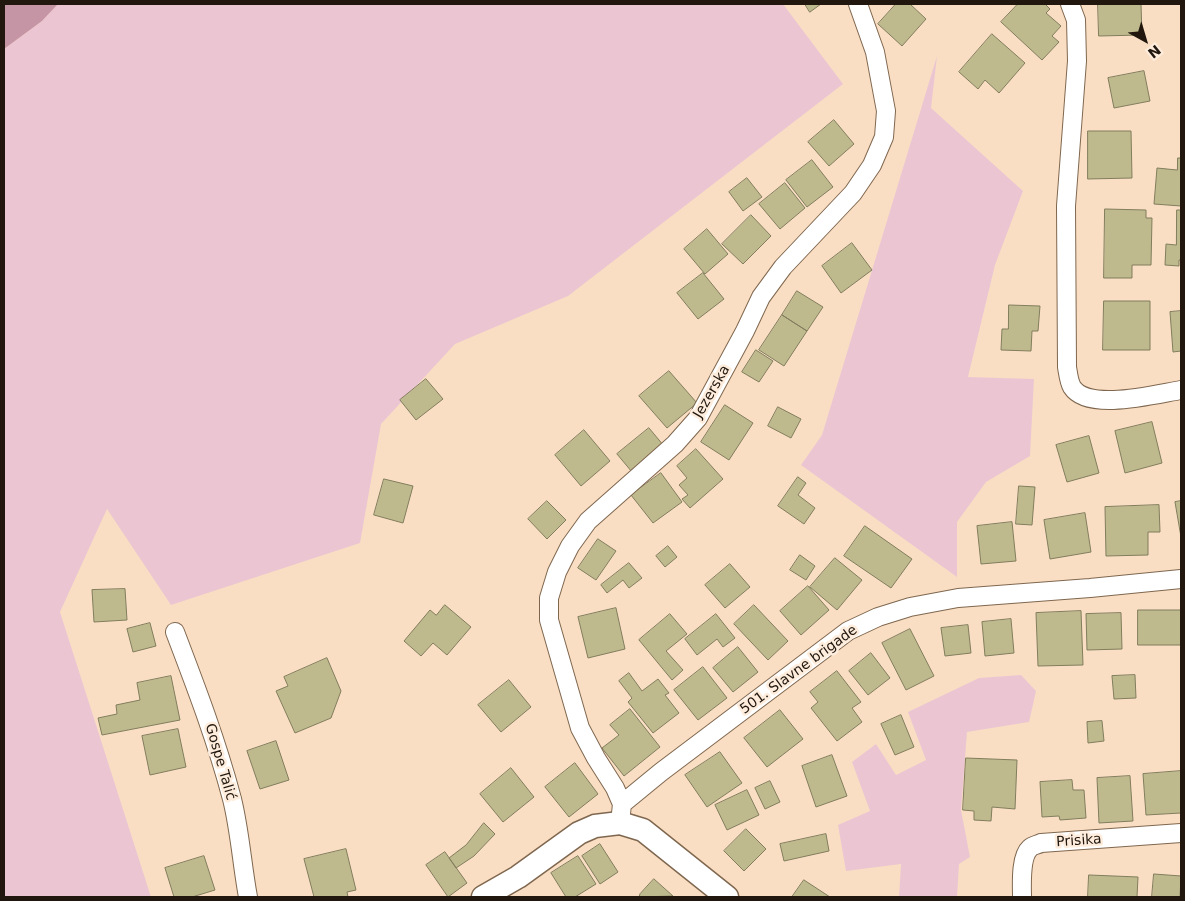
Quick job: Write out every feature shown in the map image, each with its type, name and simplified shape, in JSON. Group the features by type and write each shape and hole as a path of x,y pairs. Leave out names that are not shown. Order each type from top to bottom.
{"street":[{"name":"Jezerska","path":"621,814 615,788 580,728 549,620 549,598 557,572 570,546 588,521 675,444 698,418 745,331 760,298 783,267 853,193 872,165 884,137 886,111 875,52 858,4"},
{"path":"1070,4 1076,20 1077,61 1066,206 1067,367 1072,386 1083,396 1101,401 1181,390"},
{"name":"501. Slavne brigade","path":"621,814 661,772 848,631 878,617 910,607 958,598 1181,579"},
{"name":"Gospe Talić","path":"175,632 211,729 232,800 242,848 248,897"},
{"path":"483,897 518,877 579,833 621,814 727,897"},
{"name":"Prisika","path":"1022,897 1024,862 1026,853 1031,846 1041,843 1181,833"}],"shaded area":[{"path":"4,4 58,4 42,21 4,49"},
{"path":"58,4 783,4 843,84 568,296 455,344 381,424 360,543 171,605 107,509 60,612 151,897 4,897 4,49 42,21"},
{"path":"937,56 931,108 1023,191 995,265 968,377 1034,379 1030,456 986,482 957,522 957,577 801,465 822,435"},
{"path":"1021,675 1036,691 1029,722 967,732 961,810 970,857 959,864 957,897 899,897 901,864 846,871 838,825 870,811 852,762 876,744 896,775 926,760 908,712 979,678"}],"building":[{"path":"805,4 821,4 810,12"},
{"path":"896,4 910,4 926,19 902,46 878,24"},
{"path":"1018,4 1045,4 1050,9 1046,13 1061,26 1052,36 1059,42 1042,60 1001,22"},
{"path":"1098,4 1141,4 1142,35 1099,36"},
{"path":"992,34 1025,63 999,93 985,80 978,89 959,72"},
{"path":"1144,71 1150,101 1114,108 1108,78"},
{"path":"834,120 854,144 829,166 808,142"},
{"path":"1088,131 1131,131 1132,178 1088,179"},
{"path":"1178,158 1181,158 1181,206 1154,204 1157,168 1177,170"},
{"path":"812,160 833,187 807,207 786,180"},
{"path":"747,178 762,197 743,211 729,192"},
{"path":"785,183 805,208 780,229 759,204"},
{"path":"1105,209 1146,210 1146,218 1152,218 1151,265 1132,265 1132,278 1104,278"},
{"path":"1177,210 1181,210 1181,260 1179,260 1179,266 1165,265 1166,244 1176,245"},
{"path":"751,215 771,236 743,264 722,244"},
{"path":"707,229 728,254 705,274 684,249"},
{"path":"852,243 872,270 841,293 822,266"},
{"path":"703,273 724,299 698,319 677,293"},
{"path":"797,291 823,307 807,331 782,315"},
{"path":"1104,301 1150,301 1150,350 1103,350"},
{"path":"1009,305 1040,306 1038,331 1032,331 1031,351 1001,350 1002,329 1008,329"},
{"path":"1181,311 1181,351 1173,352 1170,312"},
{"path":"782,315 807,331 784,366 759,350"},
{"path":"756,350 773,361 759,382 742,372"},
{"path":"669,371 697,403 667,428 639,396"},
{"path":"426,379 443,399 416,420 400,400"},
{"path":"725,405 753,423 729,460 701,442"},
{"path":"778,407 801,419 791,438 768,426"},
{"path":"1152,422 1162,463 1125,473 1115,431"},
{"path":"649,428 664,446 632,472 617,454"},
{"path":"584,430 610,461 581,486 555,455"},
{"path":"1089,436 1099,473 1067,482 1056,445"},
{"path":"696,449 723,479 690,508 682,499 688,495 679,485 687,478 677,466"},
{"path":"661,473 682,502 653,523 631,495"},
{"path":"798,477 806,483 798,495 815,508 804,524 778,506"},
{"path":"384,479 413,486 403,523 374,515"},
{"path":"1019,486 1035,487 1032,525 1016,524"},
{"path":"547,501 566,520 547,539 528,519"},
{"path":"1181,501 1181,537 1175,502"},
{"path":"1159,505 1160,532 1148,532 1148,555 1106,556 1105,507"},
{"path":"1085,513 1091,552 1050,559 1044,520"},
{"path":"1012,522 1016,561 981,564 977,526"},
{"path":"865,526 912,559 891,588 844,556"},
{"path":"598,539 616,551 596,580 578,568"},
{"path":"668,546 677,557 665,567 656,556"},
{"path":"800,555 815,566 806,580 790,570"},
{"path":"835,558 862,580 837,610 810,587"},
{"path":"629,563 642,578 629,588 623,580 607,593 601,585"},
{"path":"730,564 750,587 725,608 705,585"},
{"path":"808,586 829,610 801,635 780,611"},
{"path":"125,589 127,620 94,622 92,590"},
{"path":"445,605 471,627 447,655 433,643 421,656 404,641 430,610 436,615"},
{"path":"754,605 788,641 768,660 734,624"},
{"path":"616,608 625,649 588,658 578,617"},
{"path":"1138,610 1181,610 1181,645 1138,645"},
{"path":"1081,611 1083,665 1038,666 1036,613"},
{"path":"1121,613 1122,649 1087,650 1086,614"},
{"path":"670,614 687,634 666,651 683,670 672,680 639,640"},
{"path":"716,614 735,638 723,647 717,639 697,655 685,639"},
{"path":"1011,619 1014,653 985,656 982,622"},
{"path":"150,623 156,646 133,652 127,629"},
{"path":"968,625 971,653 945,656 941,628"},
{"path":"910,629 934,676 906,690 882,643"},
{"path":"738,647 758,672 733,692 713,668"},
{"path":"871,653 890,678 868,695 849,671"},
{"path":"327,658 341,691 331,718 295,733 276,691 288,686 284,677"},
{"path":"703,667 727,698 698,720 674,690"},
{"path":"837,671 861,702 852,708 862,722 837,741 811,708 818,702 810,692"},
{"path":"629,673 642,691 658,679 669,693 665,695 679,713 653,733 628,702 632,698 619,681"},
{"path":"1135,675 1136,698 1114,699 1112,676"},
{"path":"171,676 180,720 102,735 98,718 117,714 116,705 140,700 137,683"},
{"path":"509,680 531,707 501,732 478,705"},
{"path":"630,709 660,747 624,776 602,748 619,735 610,725"},
{"path":"780,710 803,739 767,767 744,738"},
{"path":"901,715 914,747 895,755 881,724"},
{"path":"1102,721 1104,741 1088,743 1087,722"},
{"path":"178,729 186,767 150,775 142,736"},
{"path":"276,741 289,780 260,789 247,751"},
{"path":"720,752 742,783 707,807 685,775"},
{"path":"832,755 847,796 816,807 802,766"},
{"path":"966,758 1017,760 1015,809 992,807 991,821 974,820 974,811 963,810"},
{"path":"575,763 598,794 569,817 545,787"},
{"path":"511,768 534,797 503,822 480,794"},
{"path":"1181,771 1181,813 1146,815 1143,774"},
{"path":"1130,776 1133,821 1099,823 1097,778"},
{"path":"1072,780 1073,790 1084,790 1086,818 1060,820 1059,816 1042,817 1040,782"},
{"path":"770,781 780,802 765,809 755,788"},
{"path":"747,790 759,815 727,830 715,805"},
{"path":"484,823 495,834 474,856 456,868 449,858 466,845"},
{"path":"746,829 766,849 744,871 724,851"},
{"path":"826,834 829,851 784,861 780,844"},
{"path":"600,844 618,872 600,884 582,856"},
{"path":"346,849 356,890 347,892 348,897 314,897 304,859"},
{"path":"445,852 467,883 448,897 426,865"},
{"path":"204,856 215,890 192,897 174,897 165,868"},
{"path":"578,856 596,884 575,897 566,897 551,873"},
{"path":"1154,874 1181,876 1180,897 1152,897"},
{"path":"1089,875 1138,877 1137,897 1088,897"},
{"path":"654,879 673,896 639,897"},
{"path":"804,880 830,897 792,897"}]}
